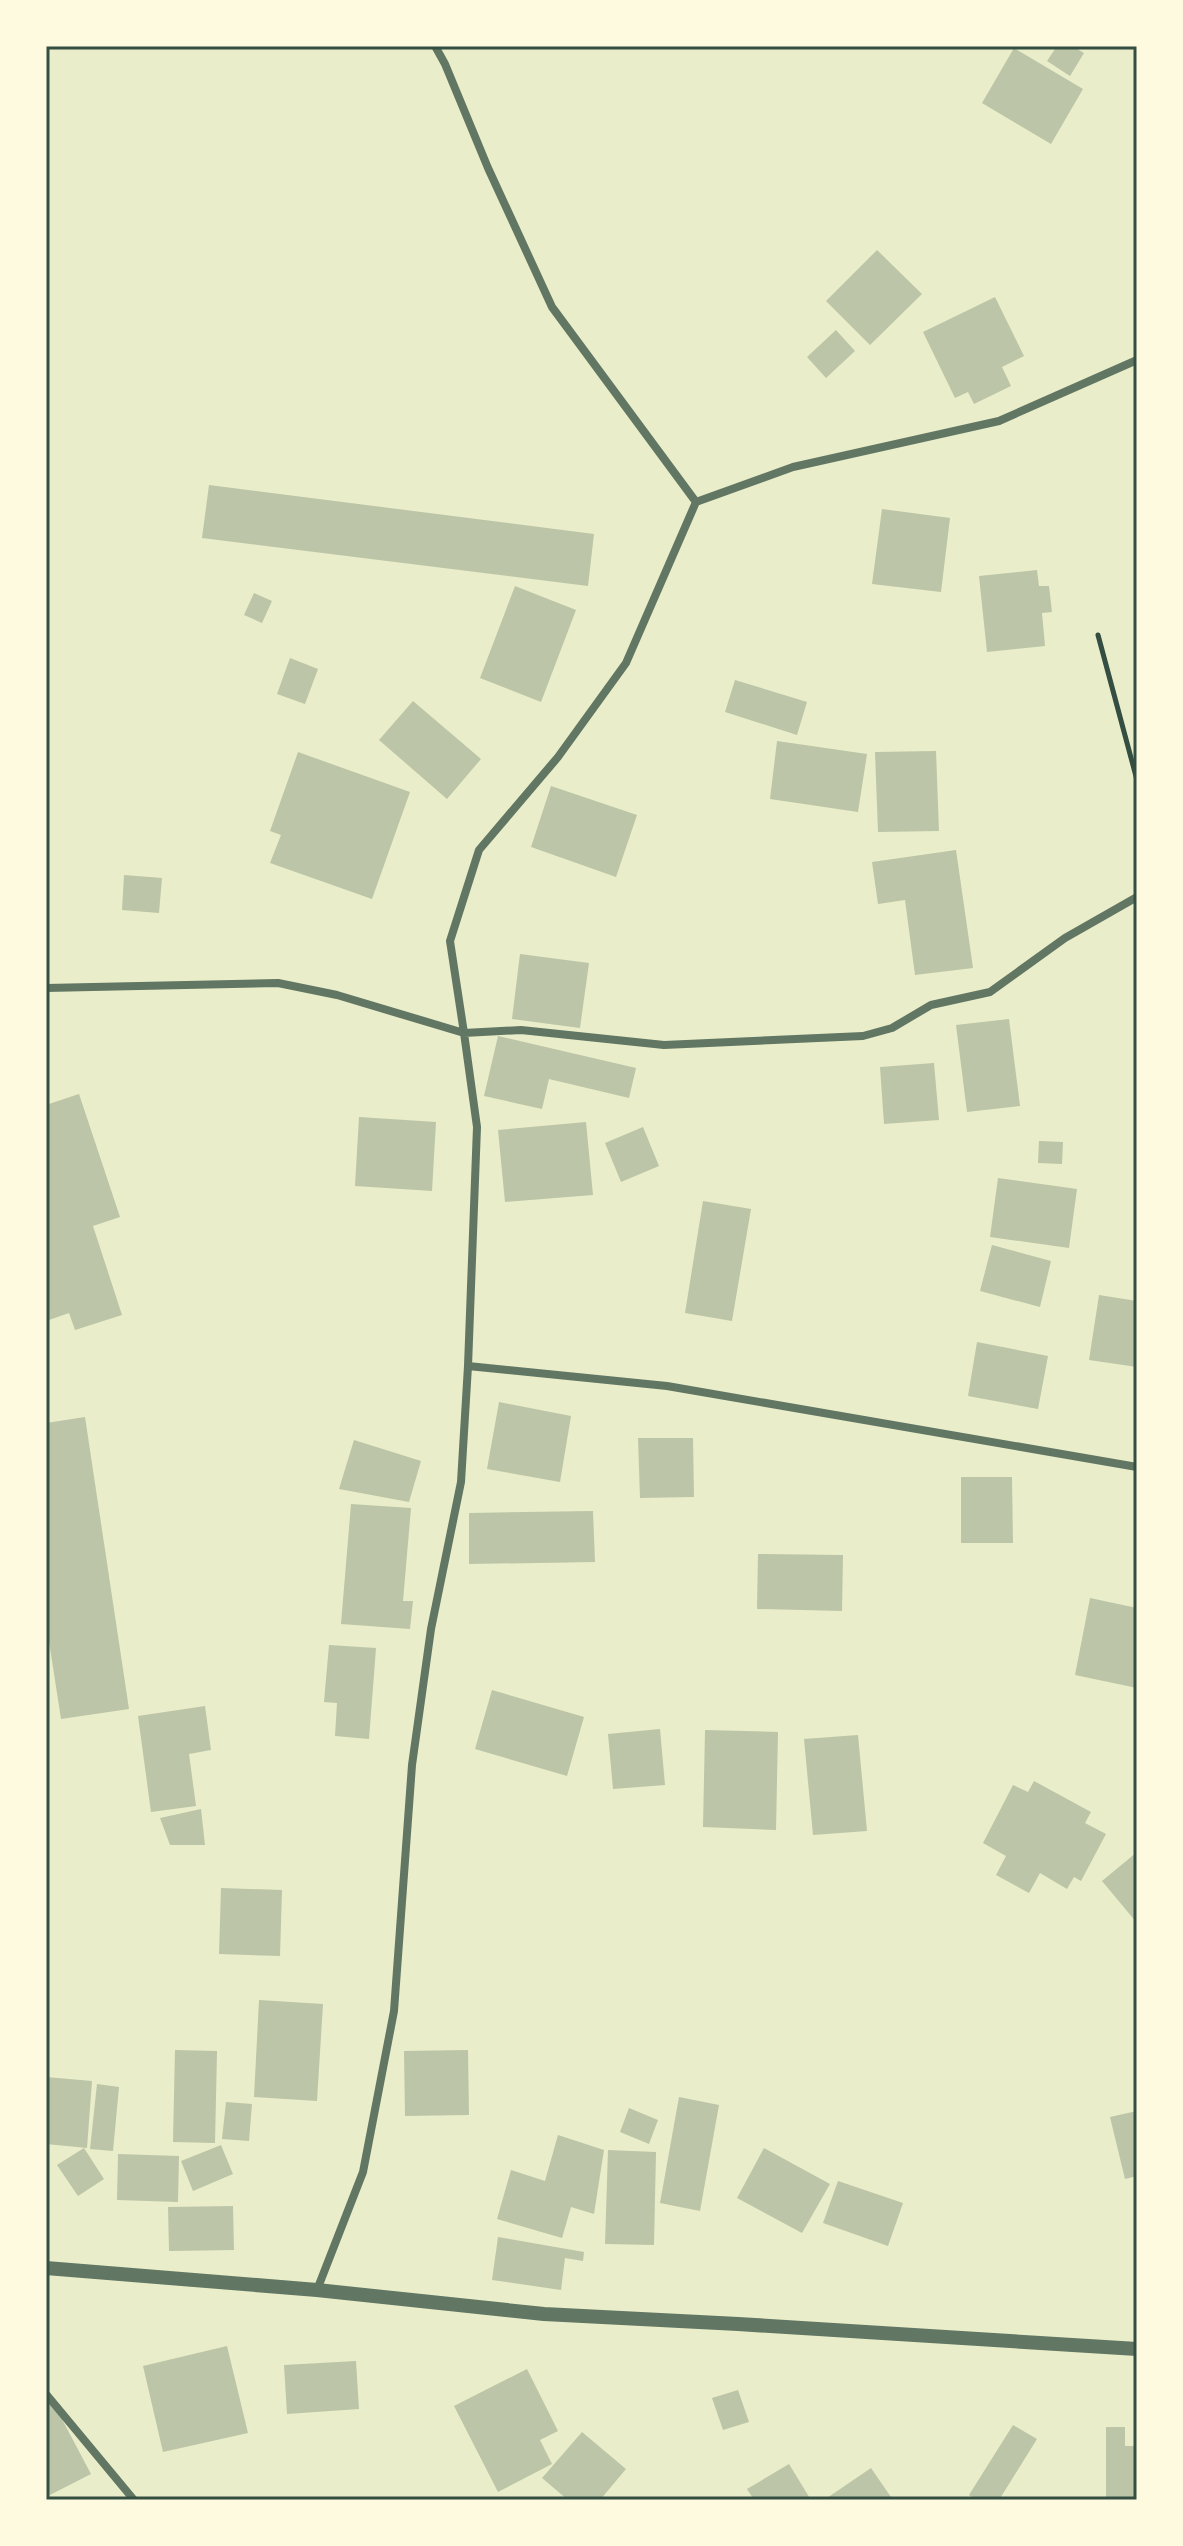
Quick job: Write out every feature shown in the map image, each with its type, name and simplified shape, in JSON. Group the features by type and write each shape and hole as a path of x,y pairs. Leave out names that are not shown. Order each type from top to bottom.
{"street":[{"path":"435,46 552,307 696,502"},
{"path":"317,2290 363,2172 394,2011 412,1765 431,1629 461,1482 477,1127 450,941 479,850 558,757 626,663 696,502 793,467 999,421 1137,360"},
{"path":"46,988 278,983 337,995 464,1033 521,1030 664,1045 863,1036 892,1028 931,1005 990,992 1065,938 1137,897"},
{"path":"468,1366 667,1386 1137,1467"},
{"path":"46,2268 317,2290 544,2314 1137,2349"},
{"path":"46,2394 134,2500"}],"path":[{"path":"1098,635 1137,780"}],"building":[{"path":"1057,46 1072,46 1084,53 1070,76 1047,61"},
{"path":"1014,48 1083,89 1051,144 982,103"},
{"path":"877,250 922,294 870,345 826,301"},
{"path":"995,297 1024,356 1002,367 1011,386 974,404 968,392 955,398 923,332"},
{"path":"836,330 855,351 826,378 807,357"},
{"path":"209,485 594,534 588,586 202,538"},
{"path":"882,509 950,518 941,592 872,584"},
{"path":"1037,570 1039,586 1049,586 1052,612 1042,613 1045,646 987,652 979,576"},
{"path":"515,586 576,610 541,702 480,678"},
{"path":"254,593 272,601 262,623 244,615"},
{"path":"290,658 318,669 305,704 277,694"},
{"path":"735,680 807,702 797,735 725,712"},
{"path":"413,701 481,759 447,799 379,740"},
{"path":"777,741 867,754 858,812 770,799"},
{"path":"936,751 939,831 878,832 875,752"},
{"path":"298,752 410,792 372,899 270,863 281,835 270,831"},
{"path":"551,786 637,815 616,877 531,847"},
{"path":"956,850 973,968 915,975 905,900 878,904 872,862"},
{"path":"124,875 162,878 159,913 122,910"},
{"path":"520,954 589,963 580,1028 512,1019"},
{"path":"1009,1019 1020,1106 967,1112 956,1025"},
{"path":"498,1036 636,1068 629,1098 549,1079 542,1109 484,1096"},
{"path":"934,1063 939,1120 884,1124 880,1067"},
{"path":"79,1094 120,1217 93,1226 122,1315 75,1330 69,1313 46,1321 46,1105"},
{"path":"359,1117 436,1122 432,1191 355,1186"},
{"path":"586,1122 593,1195 505,1202 498,1130"},
{"path":"643,1127 659,1166 621,1182 605,1143"},
{"path":"1039,1141 1063,1142 1062,1164 1038,1163"},
{"path":"998,1178 1077,1189 1069,1248 990,1237"},
{"path":"703,1201 751,1209 732,1321 685,1313"},
{"path":"992,1245 1051,1261 1040,1307 980,1291"},
{"path":"1099,1295 1137,1301 1137,1367 1089,1360"},
{"path":"977,1342 1048,1356 1038,1409 968,1396"},
{"path":"499,1402 571,1416 560,1482 487,1469"},
{"path":"85,1417 129,1709 61,1719 46,1622 46,1423"},
{"path":"638,1438 693,1438 694,1497 640,1498"},
{"path":"354,1440 421,1461 409,1502 339,1489"},
{"path":"961,1477 1012,1477 1013,1543 961,1543"},
{"path":"351,1504 411,1508 403,1601 413,1601 410,1629 341,1624"},
{"path":"593,1511 595,1562 469,1564 469,1513"},
{"path":"758,1554 843,1555 842,1611 757,1609"},
{"path":"1090,1598 1137,1608 1137,1688 1075,1675"},
{"path":"329,1645 376,1648 369,1739 335,1736 337,1703 324,1702"},
{"path":"492,1690 584,1717 567,1776 475,1749"},
{"path":"205,1706 211,1750 189,1754 196,1806 151,1812 138,1716"},
{"path":"660,1729 665,1785 613,1789 608,1734"},
{"path":"705,1730 778,1732 776,1830 703,1827"},
{"path":"858,1735 867,1831 813,1835 804,1739"},
{"path":"1034,1781 1091,1812 1085,1823 1106,1834 1081,1881 1074,1877 1067,1889 1040,1873 1029,1893 996,1875 1006,1856 983,1843 1013,1785 1028,1792"},
{"path":"201,1809 205,1845 170,1845 160,1818"},
{"path":"1137,1852 1137,1923 1102,1881"},
{"path":"221,1888 282,1890 280,1956 219,1954"},
{"path":"259,2000 323,2004 317,2101 254,2097"},
{"path":"175,2050 217,2051 215,2143 173,2142"},
{"path":"468,2050 469,2115 405,2116 404,2051"},
{"path":"46,2077 92,2081 87,2148 46,2144"},
{"path":"97,2084 119,2087 113,2151 90,2149"},
{"path":"679,2097 719,2105 700,2211 660,2203"},
{"path":"226,2102 252,2104 249,2141 222,2139"},
{"path":"629,2108 658,2120 649,2144 620,2132"},
{"path":"1137,2111 1137,2176 1125,2179 1110,2117"},
{"path":"558,2135 604,2150 594,2214 571,2207 562,2238 497,2219 511,2170 545,2181"},
{"path":"221,2145 233,2174 193,2191 181,2161"},
{"path":"84,2148 104,2179 78,2196 57,2165"},
{"path":"764,2148 830,2184 802,2233 737,2198"},
{"path":"608,2150 656,2152 654,2245 605,2244"},
{"path":"118,2154 179,2156 178,2202 117,2200"},
{"path":"838,2181 903,2203 888,2246 823,2223"},
{"path":"233,2206 234,2250 169,2251 168,2207"},
{"path":"498,2237 584,2252 583,2261 565,2258 561,2290 492,2280"},
{"path":"227,2346 248,2433 163,2452 143,2366"},
{"path":"356,2361 359,2409 287,2414 284,2365"},
{"path":"527,2369 558,2431 540,2440 552,2464 498,2492 454,2406"},
{"path":"46,2389 91,2474 46,2497"},
{"path":"738,2390 749,2422 723,2430 712,2398"},
{"path":"1013,2425 1037,2439 999,2500 977,2500 969,2495"},
{"path":"1106,2427 1125,2427 1125,2446 1137,2446 1137,2500 1106,2500"},
{"path":"582,2432 626,2469 600,2500 568,2500 542,2478"},
{"path":"789,2464 811,2500 754,2500 747,2489"},
{"path":"871,2468 893,2500 824,2500"}]}
